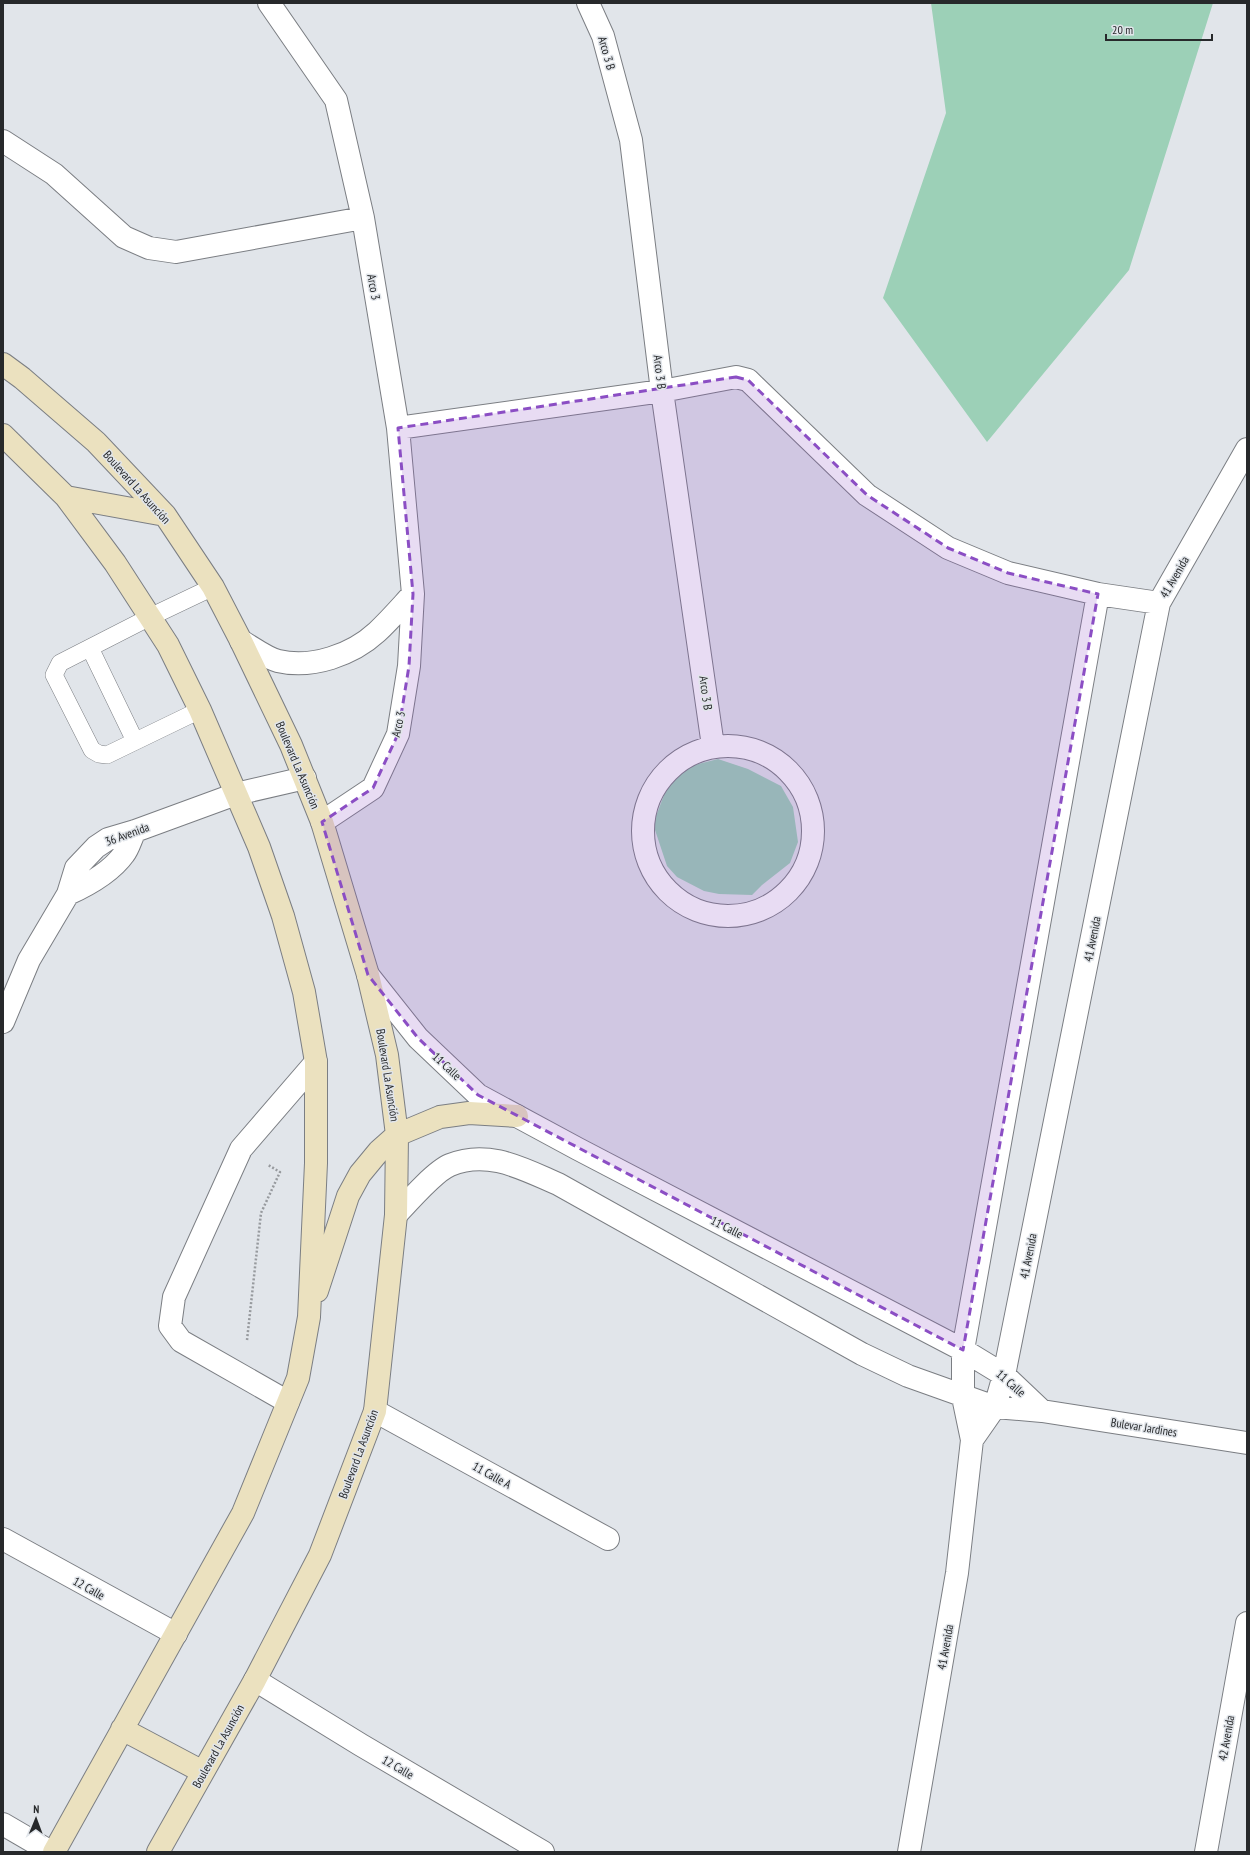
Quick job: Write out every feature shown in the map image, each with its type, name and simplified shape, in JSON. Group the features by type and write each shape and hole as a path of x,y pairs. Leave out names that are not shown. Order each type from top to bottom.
{"main road":[{"name":"Boulevard La Asunción","path":"3,364 22,378 96,442 165,515 213,587 241,640 305,778 322,822 368,975 387,1055 397,1136 396,1215 375,1411 320,1555 255,1680 158,1852"},
{"path":"3,435 66,497 115,563 168,644 200,710 259,847 283,916 304,992 316,1062 316,1163 309,1317 298,1378 243,1513 54,1852"},
{"path":"66,497 165,515"},
{"path":"309,1317 348,1196 360,1174 379,1151 397,1136 440,1117 470,1113 517,1116"},
{"path":"122,1729 203,1772"}],"street":[{"name":"Arco 3","path":"268,3 336,100 363,218 398,428 413,594 409,666 398,734 373,788 322,822"},
{"name":"Arco 3 B","path":"588,3 603,36 631,140 662,391 713,746"},
{"path":"3,141 54,174 124,237 149,248 176,252 363,218"},
{"path":"398,428 662,391 736,377 748,380 867,495 948,548 1008,574 1098,594 1160,602"},
{"name":"41 Avenida","path":"972,1440 995,1407 1004,1374 1160,602 1247,449"},
{"path":"241,640 277,661 302,663 319,661 351,651 377,632 413,594"},
{"name":"41 Avenida","path":"910,1852 957,1573 972,1440 963,1397 963,1350 1098,594"},
{"path":"713,746 742,746 770,756 793,774 808,798 815,826 811,855 798,880 777,901 751,913 722,916 696,910 672,895 654,874 644,848 643,821 650,794 665,772 687,755 713,746"},
{"name":"36 Avenida","path":"3,1022 29,960 68,894 93,882 112,866 124,854 135,831 236,794 305,778"},
{"name":"11 Calle","path":"368,975 428,1049 478,1095 963,1350 1004,1374 1042,1411"},
{"path":"288,1402 181,1341 170,1326 174,1297 241,1149 316,1062"},
{"name":"11 Calle","path":"396,1215 429,1181 448,1165 478,1158 509,1163 558,1184 862,1354 908,1376 963,1397 995,1407 1042,1411"},
{"name":"11 Calle A","path":"375,1411 608,1539"},
{"name":"Bulevar Jardines","path":"1042,1411 1247,1443"},
{"name":"12 Calle","path":"3,1539 176,1634"},
{"name":"42 Avenida","path":"1206,1852 1247,1623"},
{"name":"12 Calle","path":"255,1680 361,1745 543,1852"},
{"path":"3,1824 50,1852"}],"lane":[{"path":"200,710 107,754 99,754 92,750 54,675 60,663 213,587"},
{"path":"90,648 135,741"}],"path":[{"path":"241,1149 280,1172 261,1213 247,1340"}],"highlighted area":[{"path":"736,377 748,380 867,495 948,548 1008,573 1098,594 963,1350 478,1095 418,1038 368,975 322,822 373,788 398,734 409,666 413,594 398,428"}],"green space":[{"path":"931,3 1213,3 1129,270 987,442 883,298 946,113"},
{"path":"718,759 748,769 781,786 793,807 798,842 790,863 762,885 752,895 719,894 704,891 677,877 667,866 653,824 664,795 674,777 690,766"}]}
